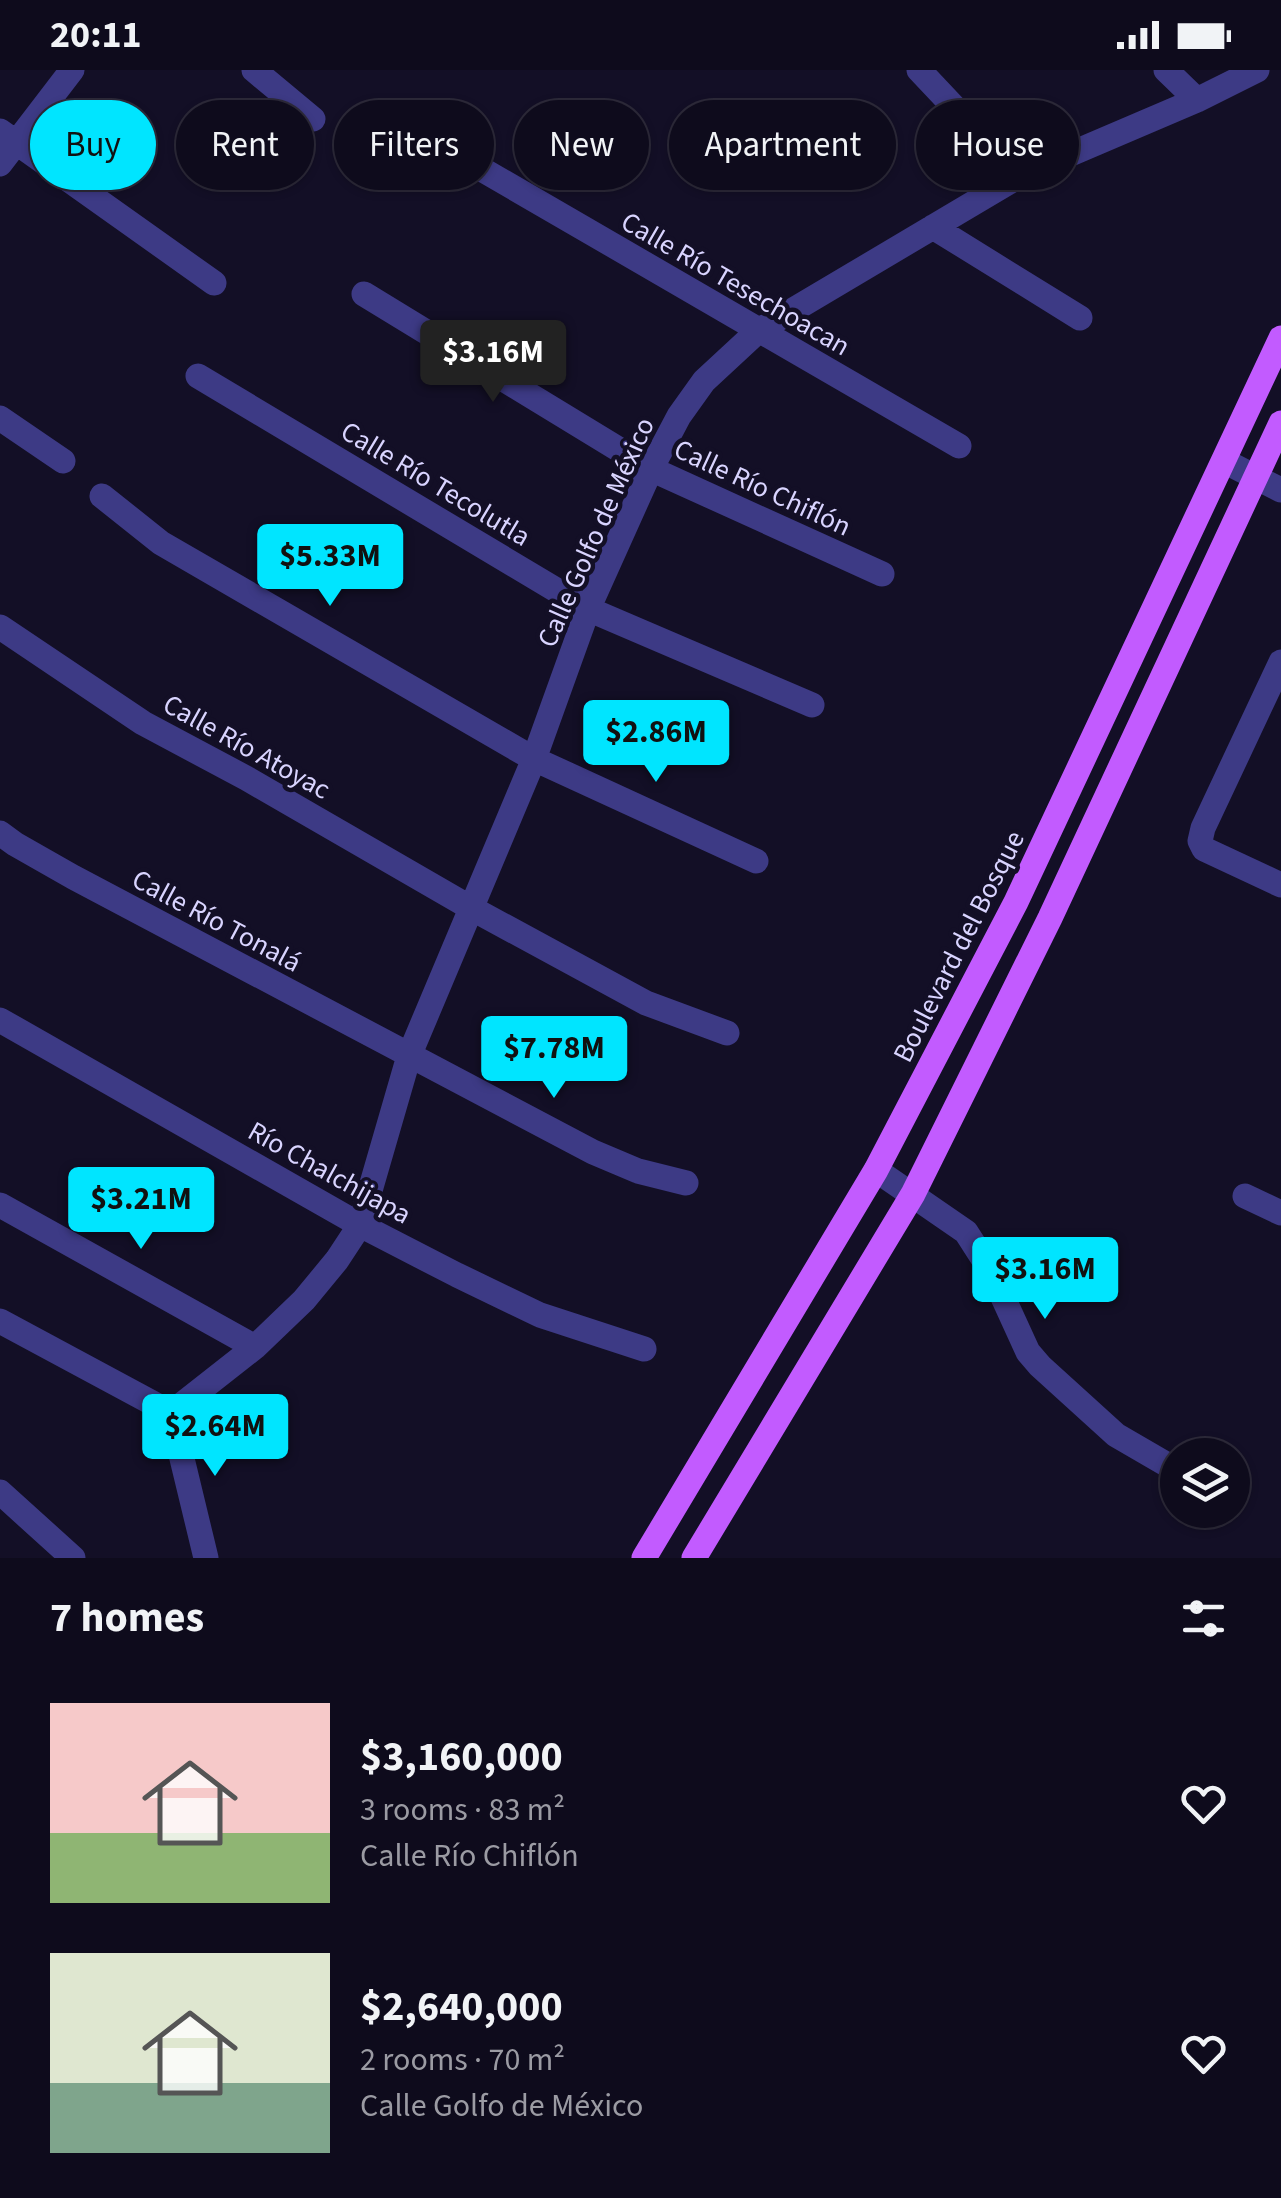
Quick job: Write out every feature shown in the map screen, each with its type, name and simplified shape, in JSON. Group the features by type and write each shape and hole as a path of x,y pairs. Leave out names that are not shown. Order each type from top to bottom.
{"main road":[{"name":"Boulevard del Bosque","path":"644,1558 876,1170 1016,902 1281,338"},
{"path":"694,1558 913,1194 1050,918 1281,423"},
{"path":"1016,902 1050,918"},
{"path":"759,1368 796,1390"}],"street":[{"path":"0,164 8,136 72,70"},
{"path":"254,70 289,100"},
{"path":"919,70 948,100"},
{"path":"1166,70 1197,100"},
{"name":"Calle Golfo de México","path":"1079,151 1256,70"},
{"path":"8,136 214,282"},
{"name":"Calle Río Tesechoacan","path":"494,177 959,446"},
{"name":"Calle Golfo de México","path":"171,1413 255,1346 304,1300 360,1225 409,1056 534,759 588,609 651,468 680,416 704,382 758,331 996,190"},
{"path":"933,227 1080,318"},
{"name":"Calle Río Chiflón","path":"364,294 651,468 882,574"},
{"name":"Calle Río Tecolutla","path":"198,376 588,609 812,705"},
{"path":"0,418 63,461"},
{"path":"1224,461 1281,490"},
{"path":"102,496 162,543 534,759 756,862"},
{"name":"Calle Río Atoyac","path":"0,628 143,723 471,908 646,1002 728,1033"},
{"path":"1281,662 1200,840 1204,849 1281,885"},
{"name":"Calle Río Tonalá","path":"0,833 73,877 593,1152 638,1172 686,1183"},
{"name":"Río Chalchijapa","path":"0,1020 360,1225 540,1314 644,1349"},
{"path":"876,1170 966,1232 992,1271 1028,1352 1116,1435 1160,1460"},
{"path":"1245,1196 1281,1213"},
{"path":"0,1205 255,1346"},
{"path":"0,1320 171,1413 206,1558"},
{"path":"0,1492 73,1558"}]}
